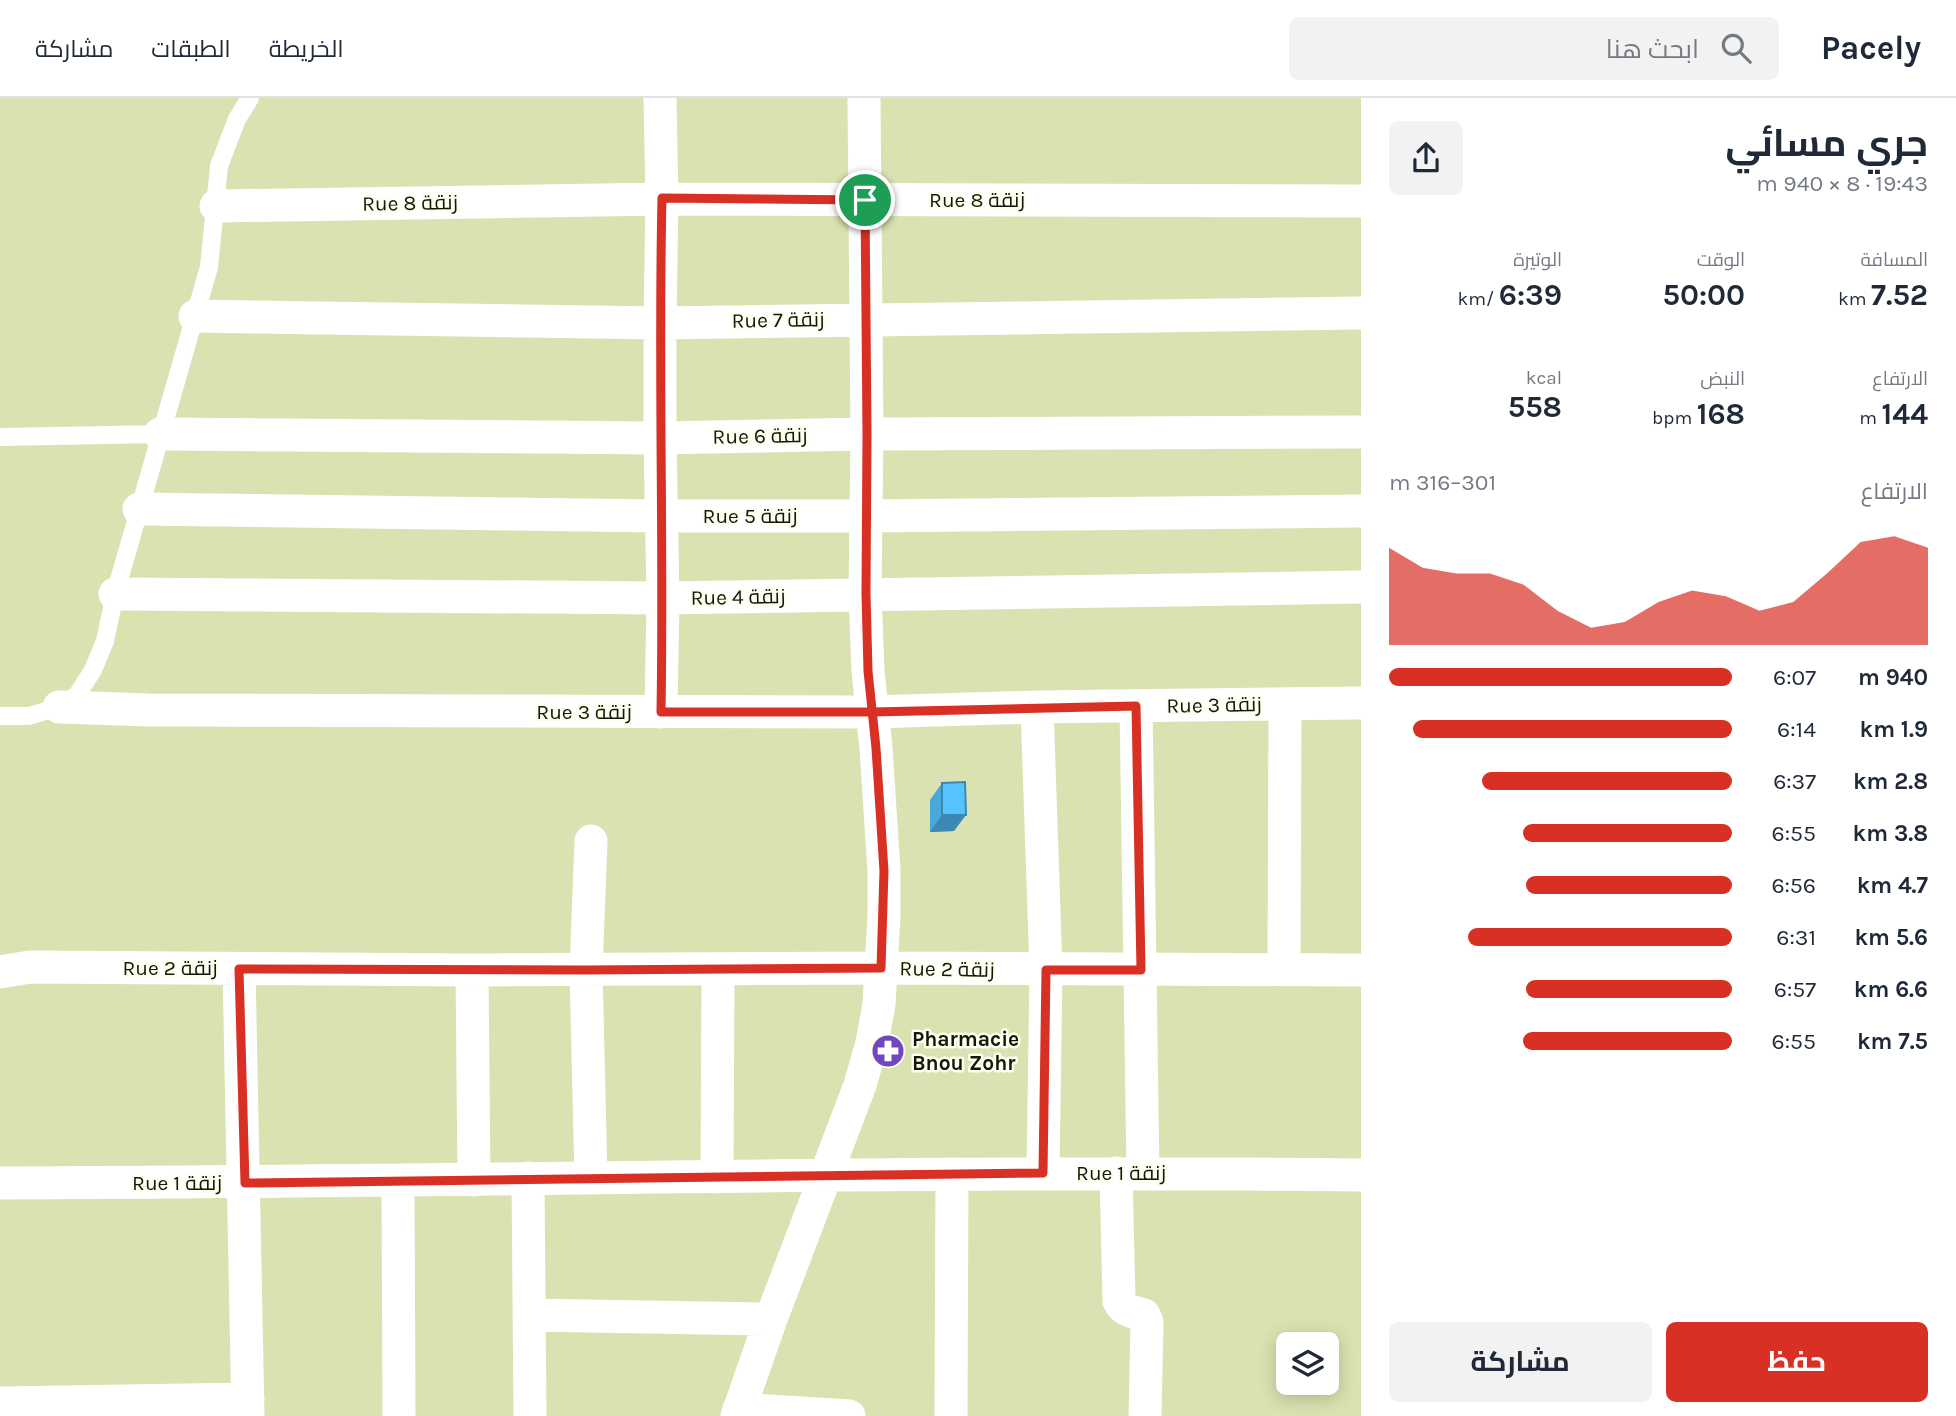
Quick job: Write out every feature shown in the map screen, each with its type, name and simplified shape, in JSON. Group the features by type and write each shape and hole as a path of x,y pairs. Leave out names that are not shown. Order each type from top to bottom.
{"street":[{"path":"660,98 663,598 661,712"},
{"path":"849,1416 738,1413 860,1085 872,1043 879,1003 884,871 868,671 866,594 864,98"},
{"name":"Rue 8 زنقة","path":"216,206 662,198 1361,201"},
{"name":"Rue 7 زنقة","path":"195,316 660,323 1361,313"},
{"name":"Rue 6 زنقة","path":"160,434 660,438 867,434 1361,432"},
{"name":"Rue 5 زنقة","path":"139,509 662,516 1361,511"},
{"name":"Rue 4 زنقة","path":"115,594 663,598 1361,587"},
{"name":"Rue 3 زنقة","path":"59,707 149,710 872,712 1361,703"},
{"path":"1284,970 1285,704"},
{"path":"1136,706 1141,970 1130,1173 1119,1301 1128,1311 1144,1315 1147,1322 1145,1416"},
{"path":"1037,708 1046,970 1043,1173"},
{"path":"591,841 586,970 591,1178"},
{"path":"0,1403 103,1408 248,1407 239,969"},
{"name":"Rue 2 زنقة","path":"15,970 1361,970"},
{"path":"472,970 474,1180"},
{"path":"717,1177 718,970"},
{"name":"Rue 1 زنقة","path":"0,1183 245,1183 1043,1173 1361,1175"},
{"path":"951,1416 953,1174"},
{"path":"528,1178 530,1416"},
{"path":"397,1181 399,1416"},
{"path":"529,1315 771,1319"}],"lane":[{"path":"0,716 29,716 59,707 77,695 93,670 105,641 115,594 209,268 219,166 237,119 250,98"},
{"path":"0,437 160,434"}],"building":[{"path":"965,782 966,815 942,815 942,783"}],"place":[{"name":"Pharmacie Bnou Zohr","path":"888,1051"}],"route":[{"path":"865,200 662,198 661,712 872,712 1136,706 1141,970 1046,970 1043,1173 245,1183 239,969 881,968 884,871 876,748 872,712 868,671 866,594 865,200"}]}
